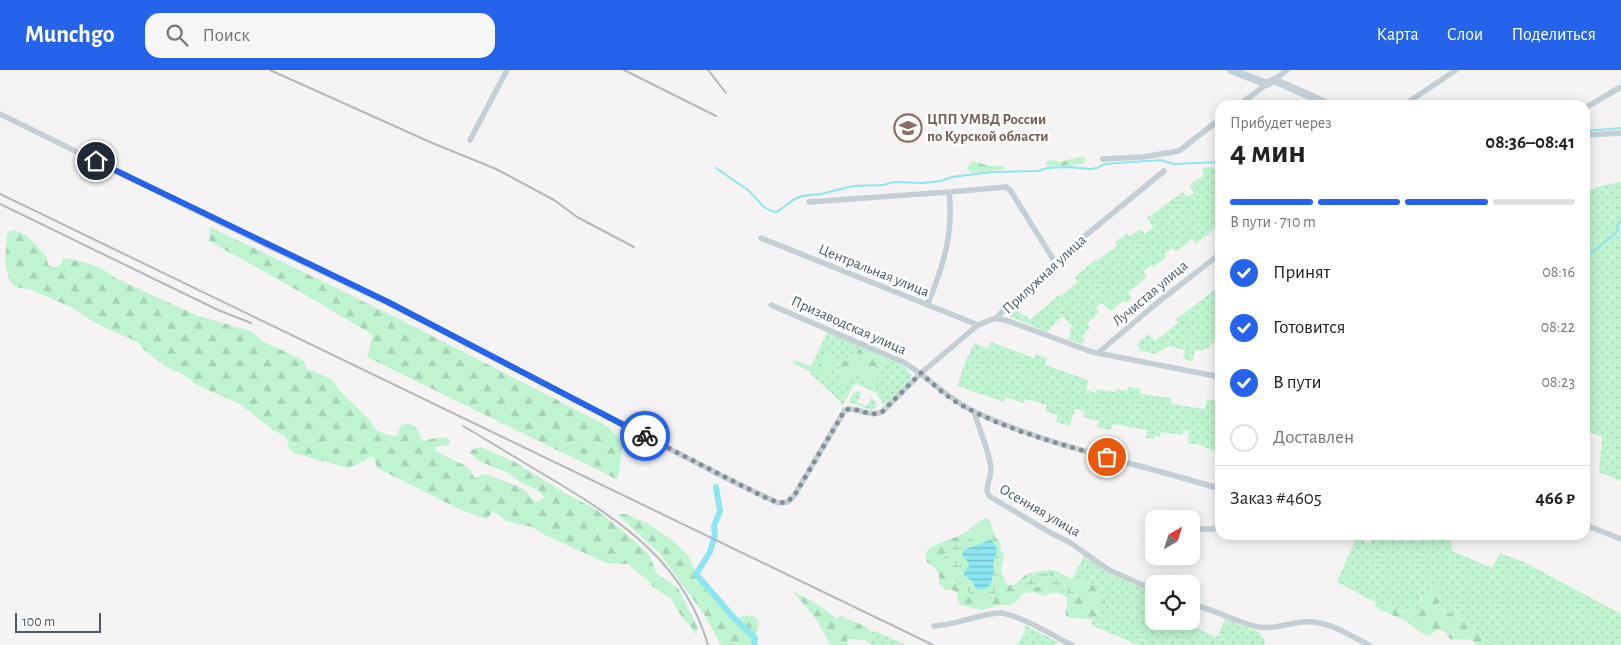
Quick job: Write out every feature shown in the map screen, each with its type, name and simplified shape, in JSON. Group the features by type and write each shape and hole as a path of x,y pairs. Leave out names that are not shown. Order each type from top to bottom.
{"street":[{"path":"470,140 507,70"},
{"path":"1230,70 1271,82 1317,100"},
{"path":"1246,100 1287,70"},
{"path":"1411,100 1456,70"},
{"path":"1590,105 1621,86"},
{"name":"Прилужная улица","path":"0,114 249,237 388,302 770,500 785,503 794,496 845,410 851,408 874,415 882,412 921,373 978,325 996,318 1050,273 1055,262 1164,171"},
{"path":"1103,160 1143,157 1179,151 1215,123"},
{"path":"1590,135 1621,133"},
{"path":"809,202 950,192 1003,186 1008,188 1055,262"},
{"path":"927,305 944,263 951,224 950,192"},
{"name":"Центральная улица","path":"761,238 978,325"},
{"name":"Лучистая улица","path":"1098,353 1156,303 1215,258"},
{"name":"Призаводская улица","path":"771,305 905,363 921,373 956,402 1031,435 1215,487"},
{"path":"996,318 1078,348 1215,376"},
{"name":"Осенняя улица","path":"974,411 989,461 990,475 987,490 989,496 1049,532 1070,542 1109,570 1145,586"},
{"path":"1200,529 1215,528"},
{"path":"1590,528 1621,539"},
{"path":"1200,606 1258,627 1270,628 1312,621 1339,630 1368,645"},
{"path":"934,626 949,625 978,617 1003,613 1026,622 1072,645"}],"green space":[{"path":"1083,156 1086,159 1083,164 1048,167 1046,163 1050,160 1060,162"},
{"path":"973,161 989,166 1003,166 1006,169 971,173 967,168"},
{"path":"1215,167 1215,228 1196,244 1192,239 1176,252 1172,248 1165,254 1166,257 1154,267 1151,265 1143,271 1147,277 1128,293 1132,298 1126,303 1123,301 1111,311 1102,303 1096,308 1099,312 1087,324 1090,328 1082,336 1085,340 1080,344 1068,339 1072,326 1062,316 1047,332 1007,315 1015,308 1030,320 1059,295 1061,296 1078,282 1074,278 1095,260 1097,261 1117,246 1115,242 1127,233 1130,236 1140,229 1145,234 1153,227 1147,218 1183,192 1187,197 1194,193 1189,186 1204,175 1202,168"},
{"path":"1621,182 1621,481 1599,472 1602,437 1590,432 1590,190"},
{"path":"210,227 409,324 605,425 623,441 618,480 367,357 373,335 209,241"},
{"path":"14,230 26,235 46,256 48,265 52,267 61,266 63,258 91,264 115,278 196,315 250,331 264,342 303,360 307,369 331,379 342,393 369,419 376,430 388,435 397,436 401,425 410,424 416,427 422,440 440,437 447,438 451,441 449,445 436,447 435,451 464,465 471,471 474,478 482,474 502,480 523,489 538,502 544,497 539,491 508,473 479,461 470,453 472,450 481,447 513,461 597,510 648,553 657,574 678,588 698,628 695,634 672,600 652,586 650,582 628,564 607,563 547,536 532,527 506,521 497,513 492,512 487,519 463,511 377,468 374,457 368,457 365,461 348,468 294,453 289,448 285,436 273,430 240,404 197,385 182,374 166,367 143,349 138,342 95,323 75,309 32,290 16,287 10,281 5,264 7,234"},
{"path":"1215,290 1215,341 1211,344 1210,348 1205,348 1203,351 1195,350 1193,361 1183,359 1185,350 1169,346 1156,354 1142,351 1137,345 1149,334 1155,341 1178,323 1176,319"},
{"path":"827,332 864,348 858,350 856,355 851,356 839,365 844,384 856,372 862,374 866,382 872,383 876,380 877,375 874,369 875,366 885,362 883,357 904,366 912,375 909,381 884,405 875,392 856,384 842,404 809,373 815,372 820,364 816,368 811,367"},
{"path":"991,342 1034,358 1036,354 1047,358 1045,365 1088,380 1086,390 1096,393 1097,389 1115,392 1116,389 1127,391 1128,387 1141,389 1140,394 1171,398 1171,404 1205,409 1207,399 1215,400 1215,451 1200,445 1188,444 1189,431 1183,430 1182,435 1161,432 1160,437 1155,436 1154,439 1146,438 1147,430 1113,424 1111,430 1097,427 1099,421 1083,417 1084,411 1075,409 1070,426 1056,422 1058,415 1045,411 1047,405 1025,399 1023,403 1006,397 1004,402 957,386 974,343 988,349"},
{"path":"864,348 883,357 885,362 883,366 875,366 876,381 872,383 866,382 862,374 856,372 844,384 838,381 839,365 851,356 856,355 858,350"},
{"path":"826,356 832,357 834,362 830,368 821,373 810,372 793,361 795,360 816,368"},
{"path":"857,391 861,393 857,402 867,406 871,397 877,403 876,408 870,410 849,402 853,393"},
{"path":"617,514 625,514 647,523 672,540 688,555 699,579 734,618 753,615 759,621 754,645 721,645 705,616 660,554"},
{"path":"986,518 990,520 998,552 1003,552 1004,557 1001,571 1007,585 1014,585 1028,573 1054,570 1070,578 1086,581 1100,590 1105,604 1099,615 1093,620 1067,617 1065,613 1067,598 1056,593 1044,596 1033,592 1022,593 1017,601 1011,605 1000,605 981,610 961,605 958,601 957,593 953,590 946,590 939,584 938,573 926,561 926,552 939,543 963,534 979,521"},
{"path":"990,532 997,537 1000,544 1000,581 998,588 990,597 982,597 972,594 962,587 947,569 944,560 949,549 966,540"},
{"path":"1355,540 1370,544 1372,540 1449,540 1451,541 1452,551 1492,568 1500,553 1524,562 1621,614 1621,645 1497,645 1482,638 1469,622 1448,612 1439,611 1437,608 1441,601 1421,596 1420,606 1416,612 1395,609 1375,602 1337,582"},
{"path":"1084,556 1108,573 1145,589 1145,630 1200,630 1217,637 1225,619 1257,631 1265,640 1264,645 1138,645 1091,625 1093,620 1100,615 1072,579"},
{"path":"1045,573 1081,587 1085,595 1078,597 1056,588 1029,587 1021,582 1029,576"},
{"path":"1431,587 1437,587 1440,593 1437,608 1439,611 1448,612 1469,622 1482,638 1497,645 1477,645 1468,640 1450,639 1445,632 1439,629 1428,636 1418,631 1406,621 1375,606 1376,602 1404,612 1416,612 1423,595"},
{"path":"792,591 819,605 837,619 840,616 865,626 871,632 870,638 865,640 847,639 848,645 831,645 814,616"},
{"path":"1024,625 1058,642 1055,645 1017,645 1025,632"},
{"path":"875,631 904,645 872,645 865,640 870,638 871,632"}],"water":[{"path":"990,540 995,544 998,552 995,556 993,576 989,587 976,589 972,581 964,575 965,570 969,567 962,554 964,550"}],"waterway":[{"path":"1590,131 1621,128"},
{"path":"716,168 748,190 764,207 777,212 802,196 821,194 853,186 883,185 894,182 923,183 991,172 1038,171 1047,168 1069,167 1090,169 1104,164 1161,160 1173,164 1215,162"},
{"path":"1590,254 1615,234 1618,230 1617,225 1621,220"},
{"path":"716,487 720,511 714,526 715,535 710,552 696,574 734,618 755,638 754,645"}],"railway":[{"path":"270,70 430,142 496,169 554,200 577,217 634,247"},
{"path":"624,70 716,116"},
{"path":"708,70 726,93"},
{"path":"0,194 933,645"},
{"path":"0,204 218,310 251,323"},
{"path":"463,426 605,513 648,548 667,568 684,591 697,616 708,645"}],"way so far":[{"path":"645,436 770,500 785,503 792,500 842,412 851,408 874,415 882,412 921,373 956,402 974,411 1031,435 1107,457"}],"place":[{"name":"ЦПП УМВД России по Курской области","path":"908,128"}],"route":[{"path":"96,161 258,241 388,302 645,436"}]}
